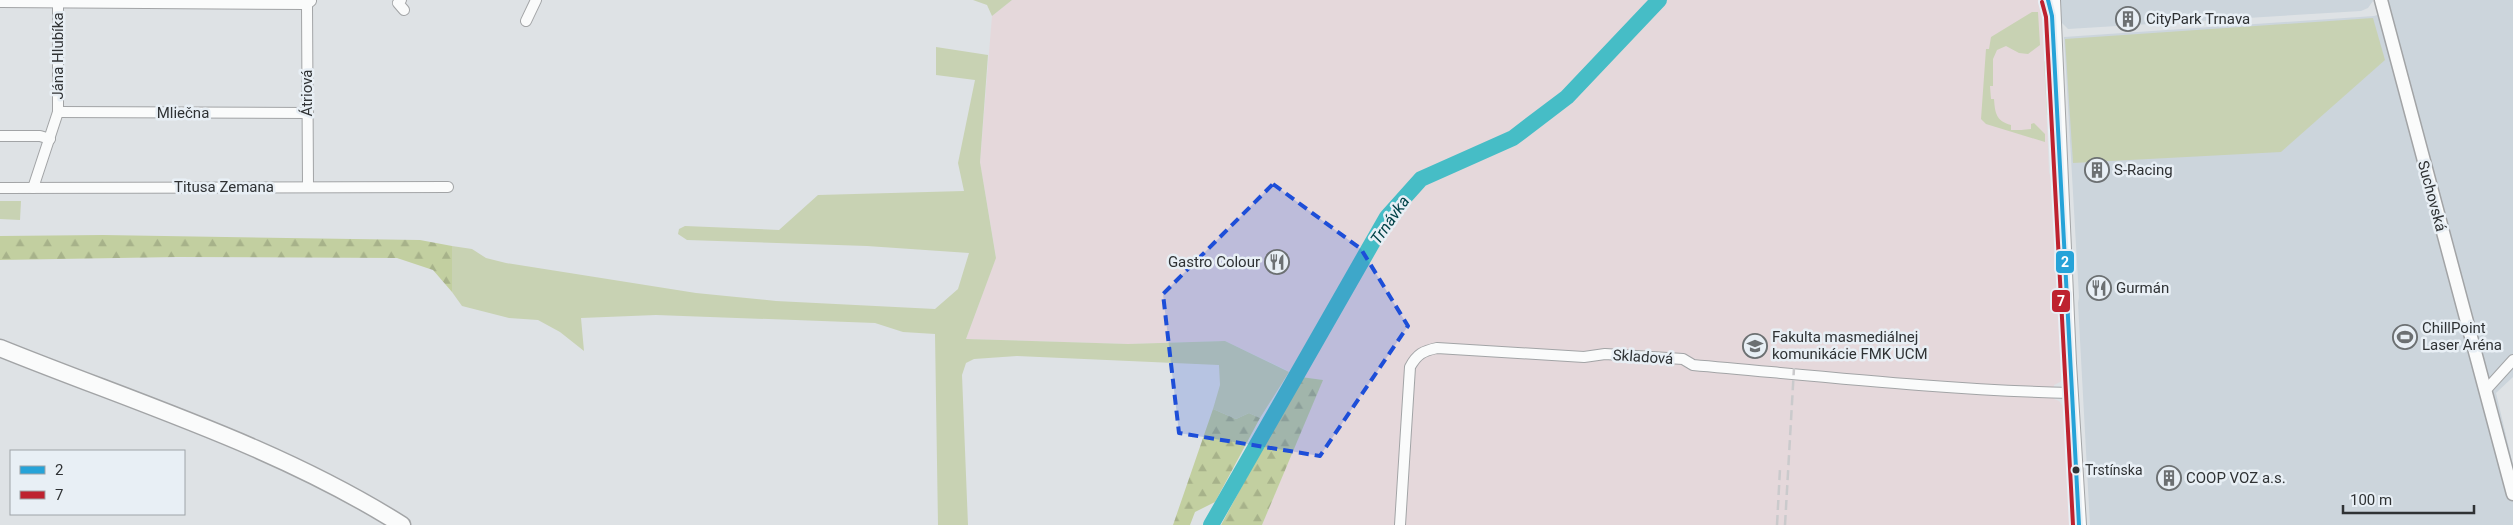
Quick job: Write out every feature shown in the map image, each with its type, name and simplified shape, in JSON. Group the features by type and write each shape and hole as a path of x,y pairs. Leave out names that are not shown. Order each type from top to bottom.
{"main road":[{"path":"2048,0 2052,16"},
{"path":"2053,0 2052,16 2079,525"},
{"path":"0,348 222,434 299,468 402,525"}],"street":[{"path":"526,21 536,0"},
{"name":"Suchovská","path":"2381,0 2513,494"},
{"name":"Jána Hlubíka","path":"33,188 58,112 58,1"},
{"path":"0,2 309,2"},
{"name":"Átriová","path":"308,187 309,2"},
{"name":"Mliečna","path":"58,112 308,113"},
{"path":"0,136 40,136 50,139"},
{"name":"Titusa Zemana","path":"0,188 448,187"},
{"name":"Skladová","path":"1400,525 1410,367 1416,356 1426,350 1437,348 1584,357 1615,355 1683,360 1693,365 1775,372 1987,389 2071,393"},
{"path":"2485,391 2513,360"}],"highlighted area":[{"path":"1273,184 1361,249 1408,326 1320,456 1179,433 1163,294"}],"shaded area":[{"path":"1012,0 2042,0 2049,172 2058,203 2064,380 2054,385 2054,399 2059,401 2067,412 2075,525 1262,525 1322,380 1301,377 1225,341 1128,344 966,339 996,257 980,162 992,16"},
{"name":"CityPark Trnava","path":"2056,0 2373,1 2368,8 2361,11 2068,29 2060,21"},
{"path":"2388,0 2513,0 2513,377 2496,393 2513,465 2513,525 2090,525 2064,37 2374,16 2391,11"}],"green space":[{"path":"973,0 1012,0 992,16 987,5"},
{"path":"2032,12 2038,12 2040,45 2028,54 2019,53 2006,46 1997,50 1993,59 1993,86 1990,86 1991,99 1994,99 1997,116 2002,121 2011,125 2011,130 2031,129 2031,124 2034,123 2045,134 2045,142 1986,124 1981,119 1986,49 1989,49 1991,37"},
{"path":"2373,18 2385,60 2281,152 2073,163 2065,39"},
{"path":"936,47 988,55 980,162 996,258 966,339 1128,344 1225,341 1289,372 1260,418 1249,413 1236,419 1213,409 1220,385 1219,365 1017,356 974,359 966,363 962,375 968,525 938,525 935,334 903,332 875,323 656,315 581,318 584,351 560,332 538,320 509,318 462,306 452,292 452,246 472,249 486,258 506,263 696,293 776,301 935,309 958,289 969,253 867,246 687,240 678,234 679,229 685,226 779,230 818,195 964,191 958,163 975,80 936,75"},
{"path":"2044,61 2049,63 2052,112 2048,115 2047,115"},
{"path":"0,201 21,201 20,220 0,219"},
{"path":"103,235 420,240 452,246 452,292 433,270 397,258 177,257 0,260 0,236"},
{"path":"1301,377 1323,380 1262,525 1221,525"},
{"path":"1213,409 1236,419 1249,413 1260,418 1215,502 1195,512 1190,525 1173,525"}],"waterway":[{"name":"Trnávka","path":"1211,525 1387,217 1421,179 1513,138 1567,97 1659,0"}],"railway":[{"path":"1785,525 1794,368"},
{"path":"1777,525 1780,469"}],"transit line":[{"name":"2","path":"2048,0 2052,16 2079,525"},
{"name":"7","path":"2042,2 2046,17 2073,525"}],"place":[{"name":"CityPark Trnava","path":"2128,19"},
{"name":"S-Racing","path":"2097,170"},
{"name":"Gastro Colour","path":"1277,262"},
{"name":"Gurmán","path":"2099,288"},
{"name":"ChillPoint Laser Aréna","path":"2405,337"},
{"name":"Fakulta masmediálnej komunikácie FMK UCM","path":"1755,346"},
{"name":"Trstínska","path":"2076,470"},
{"name":"COOP VOZ a.s.","path":"2169,478"}]}
